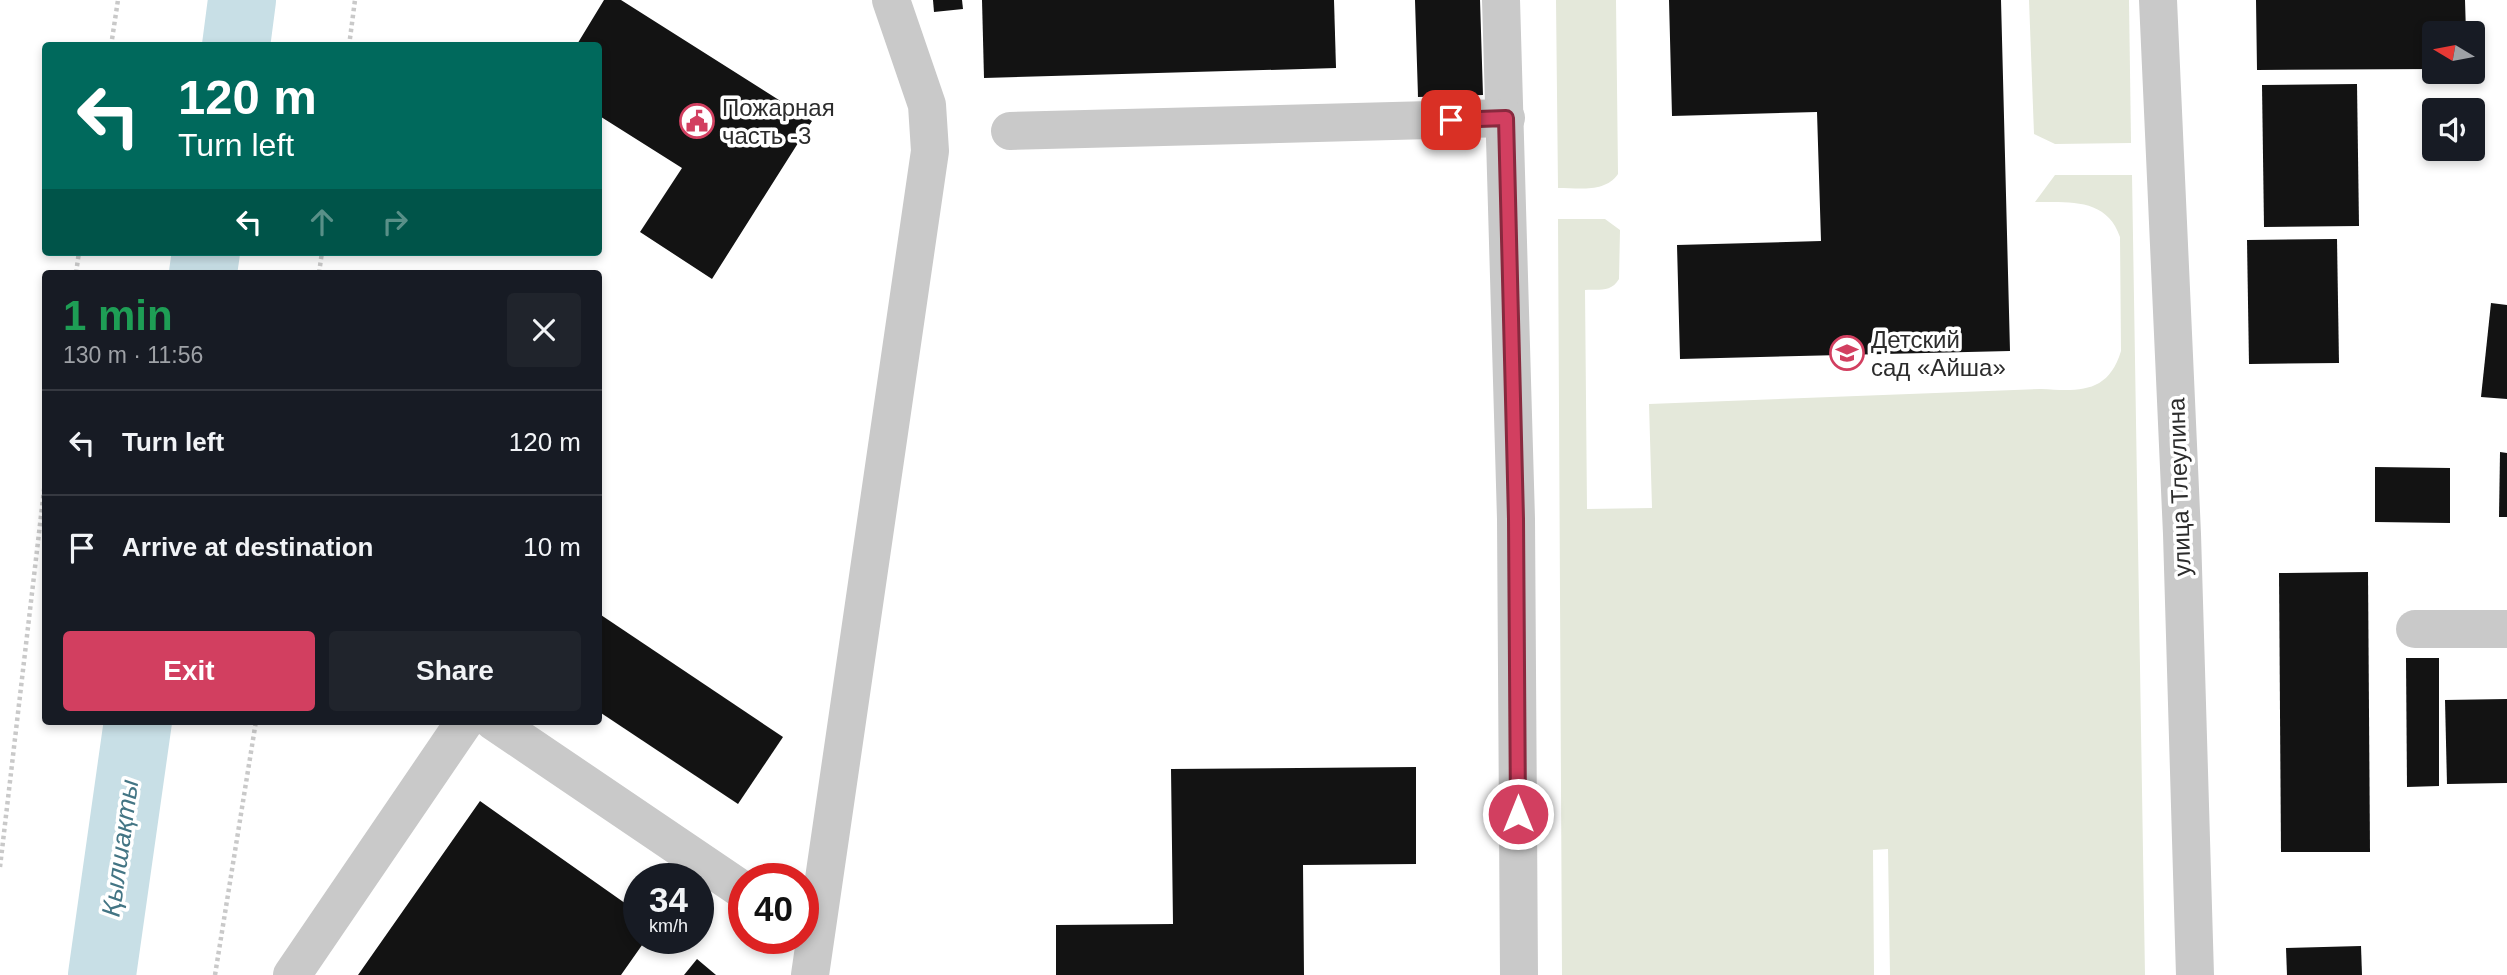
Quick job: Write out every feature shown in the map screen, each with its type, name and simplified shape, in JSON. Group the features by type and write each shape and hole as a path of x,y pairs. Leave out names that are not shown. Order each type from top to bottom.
{"street":[{"path":"819,883 930,151 926,105 891,0"},
{"path":"1501,0 1516,519 1519,975"},
{"name":"улица Тлеулина","path":"2158,0 2182,534 2195,975"},
{"path":"1010,131 1506,118"},
{"path":"2415,629 2507,629"},
{"path":"292,975 462,725"},
{"path":"499,725 728,880"}],"path":[{"path":"112,42 118,0"},
{"path":"350,42 355,0"},
{"path":"0,867 42,514"},
{"path":"215,975 255,725"}],"shaded area":[{"path":"1556,0 1616,0 1618,174 1613,180 1599,187 1558,188"},
{"path":"2029,0 2129,0 2131,143 2055,144 2034,134"},
{"path":"2055,175 2132,175 2145,975 1890,975 1888,849 1873,850 1874,975 1562,975 1558,219 1605,219 1620,230 1619,279 1608,288 1585,290 1587,509 1652,508 1649,404 2068,390 2090,387 2100,382 2115,365 2121,351 2120,237 2114,224 2097,209 2074,203 2035,202"}],"building":[{"path":"604,0 621,0 812,121 712,279 640,232 682,168 602,118 602,42 578,42"},
{"path":"933,0 962,0 963,9 934,12"},
{"path":"982,0 1334,0 1336,68 984,78"},
{"path":"1415,0 1480,0 1483,95 1418,97"},
{"path":"1669,0 2001,0 2010,351 1680,359 1677,245 1821,241 1817,112 1672,116"},
{"path":"2256,0 2465,0 2466,21 2422,21 2422,69 2257,70"},
{"path":"2357,84 2359,226 2264,227 2262,85"},
{"path":"2337,239 2339,363 2249,364 2247,240"},
{"path":"2491,303 2507,305 2507,399 2481,397"},
{"path":"2500,452 2507,453 2507,517 2499,517"},
{"path":"2375,467 2450,468 2450,523 2375,522"},
{"path":"2368,572 2370,852 2281,852 2279,573"},
{"path":"602,616 783,737 738,804 602,714"},
{"path":"2406,658 2439,658 2439,786 2407,787"},
{"path":"2507,699 2507,783 2447,784 2445,700"},
{"path":"1416,767 1416,864 1303,865 1304,975 1056,975 1056,925 1173,924 1171,769"},
{"path":"480,801 623,902 623,954 636,954 621,975 358,975"},
{"path":"2361,946 2362,975 2287,975 2286,948"},
{"path":"697,959 716,975 684,975"}],"waterway":[{"name":"Қылшақты","path":"237,42 242,0"},
{"name":"Қылшақты","path":"203,270 205,256"},
{"name":"Қылшақты","path":"102,975 137,725"}],"place":[{"name":"Пожарная часть -3","path":"697,121"},
{"name":"Детский сад «Айша»","path":"1847,353"}],"route":[{"path":"1451,120 1506,118 1516,519 1518,814"}]}
